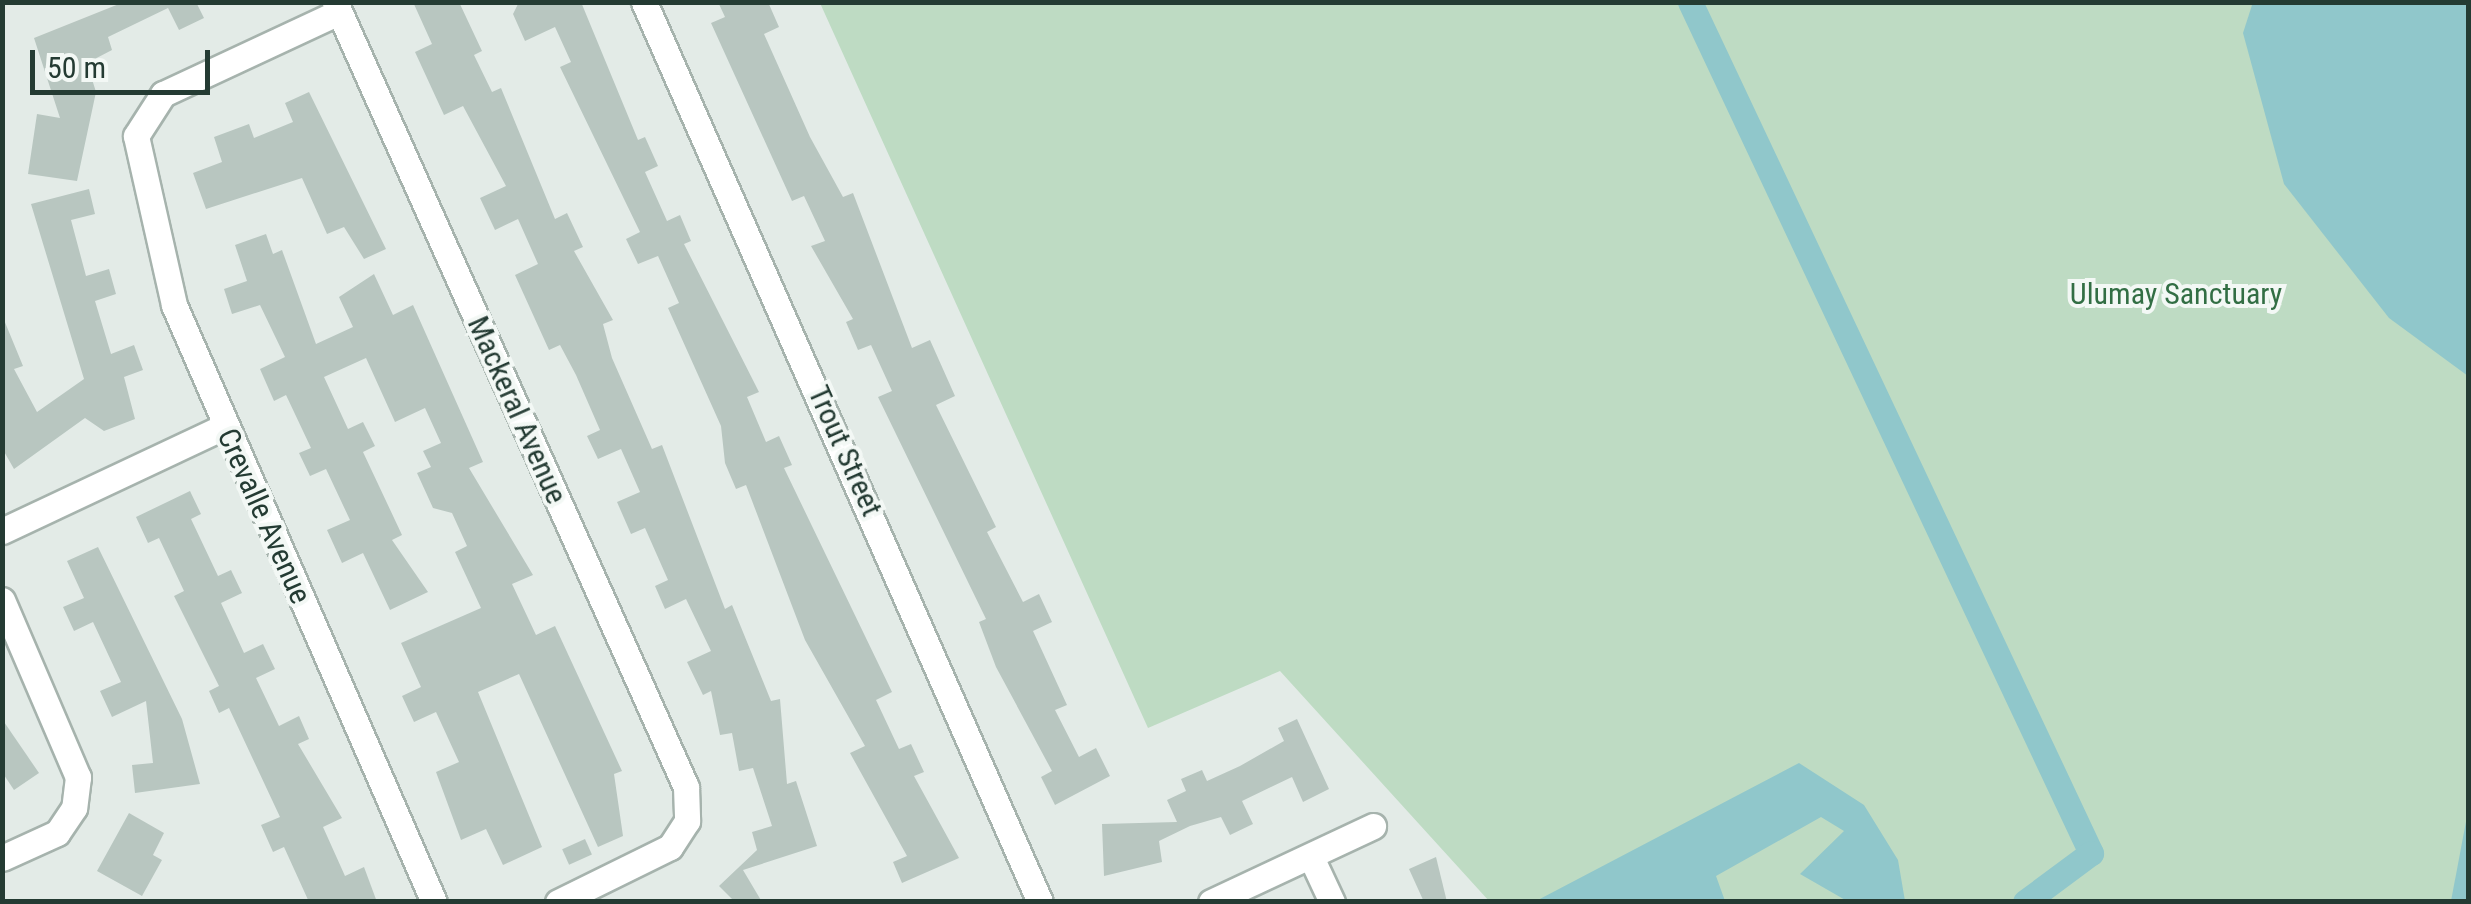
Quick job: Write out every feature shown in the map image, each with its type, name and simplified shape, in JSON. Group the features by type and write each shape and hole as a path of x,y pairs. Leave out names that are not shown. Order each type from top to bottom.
{"street":[{"name":"Trout Street","path":"644,2 1040,902"},
{"name":"Crevalle Avenue","path":"337,8 162,94 142,118 140,164 174,305 434,902"},
{"name":"Mackeral Avenue","path":"337,8 686,787 687,821 670,847 558,902"},
{"path":"2,531 225,426"},
{"path":"2,600 78,777 74,808 57,833 2,858"},
{"path":"1211,902 1373,826"},
{"path":"1311,857 1332,902"}],"green space":[{"name":"Ulumay Sanctuary","path":"820,3 2468,3 2468,901 1489,901 1280,671 1148,728"}],"water":[{"path":"2253,2 2468,3 2468,376 2389,318 2284,184 2243,33"},
{"path":"1799,763 1864,805 1898,860 1905,901 1847,901 1800,874 1844,831 1821,817 1716,876 1725,901 1536,901"},
{"path":"2468,811 2468,901 2451,901"}],"building":[{"path":"124,2 196,2 204,18 179,30 168,8 108,37 112,50 87,63 96,92 77,181 28,174 37,114 60,118 34,38"},
{"path":"413,2 459,2 482,51 474,55 492,92 501,88 555,219 567,213 583,247 574,251 613,320 603,324 612,358 652,449 662,445 725,609 732,605 771,701 780,699 787,784 796,781 817,846 743,870 762,902 735,902 719,886 757,850 752,832 772,826 753,768 739,771 732,733 720,735 711,691 703,695 687,662 711,651 686,599 665,609 655,586 668,580 645,528 631,534 617,502 640,492 621,449 598,459 587,436 600,430 576,375 560,345 549,350 515,275 538,264 518,219 495,230 480,198 506,186 463,106 444,115 415,52 432,44"},
{"path":"519,2 581,2 638,140 645,137 658,166 645,172 667,221 680,215 691,241 684,244 759,392 747,397 766,442 779,436 792,465 784,468 892,692 876,700 899,749 911,744 924,772 914,776 959,858 902,883 893,862 907,856 850,753 865,746 805,640 746,485 736,489 725,463 721,426 668,308 679,303 658,256 638,264 626,239 640,232 560,67 571,62 555,27 525,41 513,14"},
{"path":"718,2 768,2 779,27 764,34 810,137 843,197 853,193 912,348 930,340 955,396 936,405 996,527 987,532 1023,602 1039,594 1052,622 1033,631 1067,705 1055,710 1079,757 1096,748 1110,776 1055,805 1041,777 1052,771 996,667 979,622 986,619 878,397 892,391 871,345 858,350 846,322 853,319 811,246 825,241 804,196 792,201 711,23 725,17"},
{"path":"309,92 386,249 364,259 344,227 327,234 302,178 206,209 193,173 222,162 214,137 249,124 254,138 293,122 285,103"},
{"path":"89,189 95,214 71,220 86,276 109,269 116,294 95,301 111,354 134,345 143,370 124,377 135,419 104,431 85,418 14,469 2,448 2,315 23,366 14,369 37,412 84,379 31,204"},
{"path":"266,234 273,254 282,250 316,344 353,327 339,297 374,274 393,315 413,305 483,462 469,468 533,575 512,584 536,635 555,626 622,771 614,774 623,836 598,847 519,674 478,692 542,847 503,865 486,829 461,840 436,772 459,762 436,712 414,722 402,696 421,687 401,643 481,608 455,552 467,546 452,513 433,508 417,473 431,467 423,451 441,443 425,408 395,422 366,358 324,377 348,429 363,422 375,446 363,452 402,535 392,540 428,592 390,610 363,553 342,563 327,530 350,520 326,469 310,476 299,453 311,448 286,395 274,401 260,369 285,357 260,305 232,314 224,289 247,281 235,245"},
{"path":"190,491 201,514 191,519 218,576 231,570 242,593 221,603 244,653 263,644 275,669 256,678 279,726 299,716 309,739 298,744 342,818 323,827 345,876 364,867 377,902 309,902 284,847 273,852 261,825 280,817 229,708 219,713 209,691 219,686 174,596 184,591 159,538 148,543 136,517"},
{"path":"98,547 182,719 200,784 135,793 132,765 153,763 146,701 112,717 100,691 121,682 93,622 74,631 63,607 84,598 67,561"},
{"path":"2,719 39,773 14,790 2,772"},
{"path":"1297,719 1329,789 1303,802 1292,777 1242,801 1253,824 1230,835 1221,817 1190,826 1159,841 1162,862 1104,876 1102,824 1177,822 1167,800 1186,791 1181,779 1202,770 1207,781 1240,766 1284,741 1278,728"},
{"path":"129,813 164,833 153,855 162,860 142,896 97,871"},
{"path":"585,839 592,855 569,865 562,849"},
{"path":"1436,857 1447,902 1424,902 1409,869"}],"waterway":[{"path":"1690,2 2091,853 2025,902"}]}
